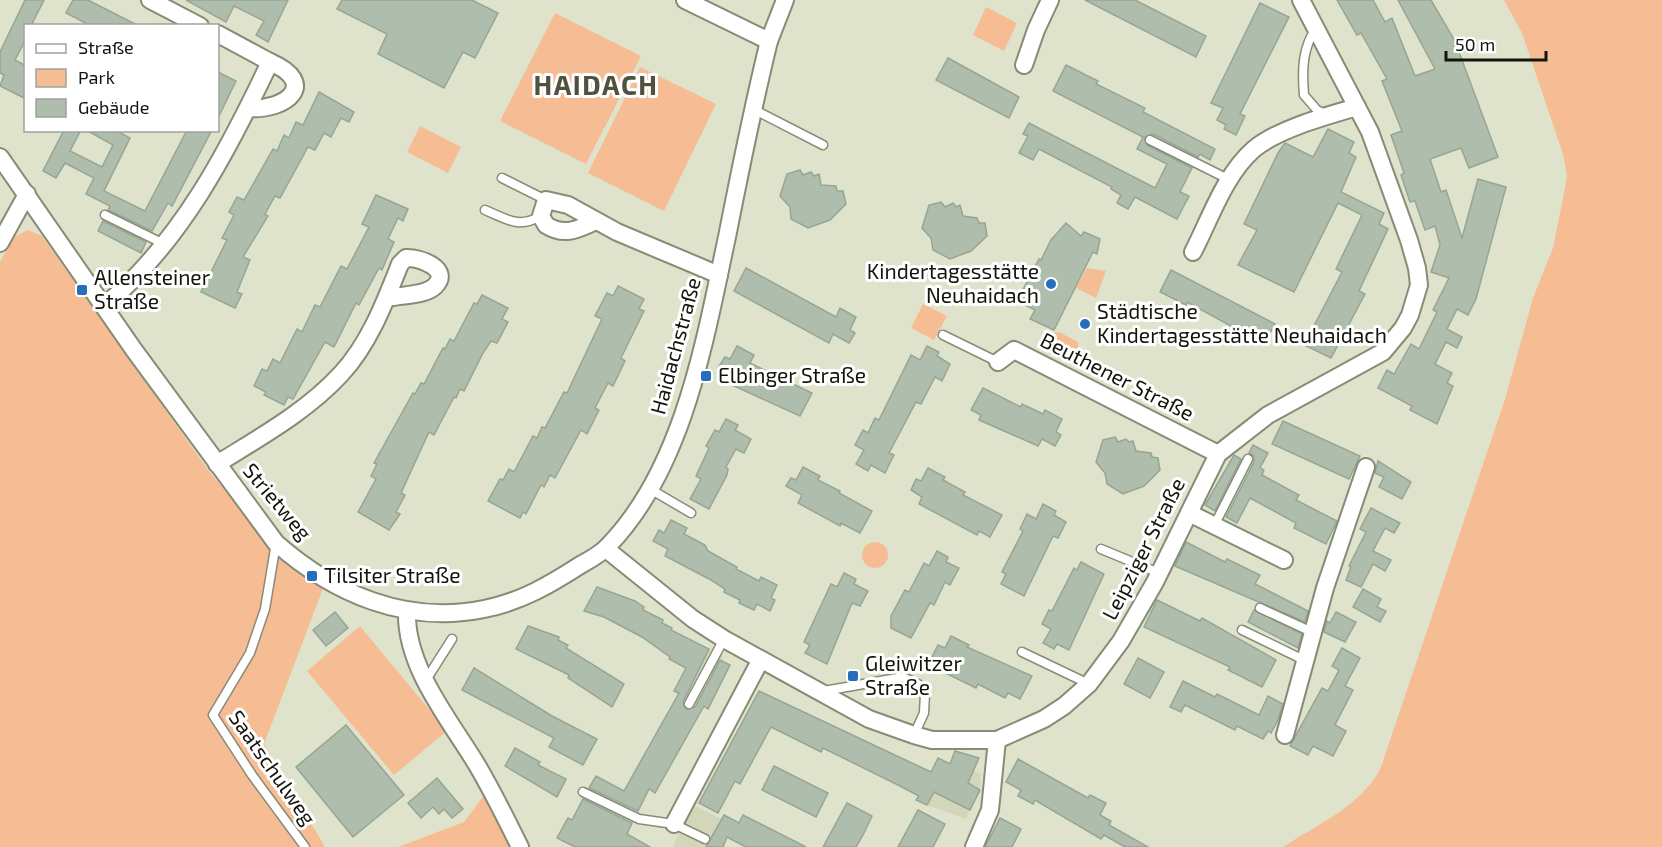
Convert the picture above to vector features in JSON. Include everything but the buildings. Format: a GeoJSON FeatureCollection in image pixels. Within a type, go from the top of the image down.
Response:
{"type":"FeatureCollection","features":[{"type":"Feature","properties":{"kind":"street"},"geometry":{"type":"LineString","coordinates":[[150,0],[189,23]]}},
{"type":"Feature","properties":{"kind":"street"},"geometry":{"type":"LineString","coordinates":[[685,0],[769,41]]}},
{"type":"Feature","properties":{"kind":"street","name":"Haidachstraße"},"geometry":{"type":"LineString","coordinates":[[407,612],[462,613],[499,606],[530,596],[606,549],[624,528],[650,489],[687,405],[709,326],[753,109],[769,41],[785,0]]}},
{"type":"Feature","properties":{"kind":"street"},"geometry":{"type":"LineString","coordinates":[[1024,66],[1036,30],[1050,0]]}},
{"type":"Feature","properties":{"kind":"street","name":"Leipziger Straße"},"geometry":{"type":"LineString","coordinates":[[606,549],[685,613],[760,661],[869,719],[914,735],[932,740],[997,740],[1044,719],[1089,684],[1121,641],[1159,573],[1218,454],[1268,415],[1383,352],[1403,328],[1410,315],[1419,285],[1417,268],[1373,141],[1302,0]]}},
{"type":"Feature","properties":{"kind":"street"},"geometry":{"type":"LineString","coordinates":[[219,35],[288,71],[294,84],[293,95],[279,105],[262,110],[248,108]]}},
{"type":"Feature","properties":{"kind":"street"},"geometry":{"type":"LineString","coordinates":[[104,306],[131,284],[180,226],[248,108],[270,62]]}},
{"type":"Feature","properties":{"kind":"street"},"geometry":{"type":"LineString","coordinates":[[1193,252],[1230,180],[1255,149],[1270,140],[1329,115],[1356,107]]}},
{"type":"Feature","properties":{"kind":"street","name":"Strietweg"},"geometry":{"type":"LineString","coordinates":[[0,157],[104,306],[276,543],[306,568],[338,587],[371,602],[407,612]]}},
{"type":"Feature","properties":{"kind":"street"},"geometry":{"type":"LineString","coordinates":[[0,243],[27,195]]}},
{"type":"Feature","properties":{"kind":"street"},"geometry":{"type":"LineString","coordinates":[[596,221],[566,232],[546,225],[543,208],[568,206],[596,221],[719,275]]}},
{"type":"Feature","properties":{"kind":"street"},"geometry":{"type":"LineString","coordinates":[[217,464],[300,411],[341,374],[368,335],[388,295]]}},
{"type":"Feature","properties":{"kind":"street","name":"Beuthener Straße"},"geometry":{"type":"LineString","coordinates":[[998,362],[1014,350],[1218,454]]}},
{"type":"Feature","properties":{"kind":"street"},"geometry":{"type":"LineString","coordinates":[[1285,735],[1307,662],[1324,587],[1366,467]]}},
{"type":"Feature","properties":{"kind":"street"},"geometry":{"type":"LineString","coordinates":[[1189,513],[1284,560]]}},
{"type":"Feature","properties":{"kind":"street"},"geometry":{"type":"LineString","coordinates":[[407,612],[406,627],[426,680],[488,784],[520,847]]}},
{"type":"Feature","properties":{"kind":"street"},"geometry":{"type":"LineString","coordinates":[[674,824],[760,661]]}},
{"type":"Feature","properties":{"kind":"street"},"geometry":{"type":"LineString","coordinates":[[974,847],[990,810],[997,740]]}},
{"type":"Feature","properties":{"kind":"lane"},"geometry":{"type":"LineString","coordinates":[[1317,27],[1309,38],[1304,60],[1304,95],[1317,110],[1329,115]]}},
{"type":"Feature","properties":{"kind":"lane"},"geometry":{"type":"LineString","coordinates":[[753,109],[823,146]]}},
{"type":"Feature","properties":{"kind":"lane"},"geometry":{"type":"LineString","coordinates":[[1150,140],[1230,180]]}},
{"type":"Feature","properties":{"kind":"lane"},"geometry":{"type":"LineString","coordinates":[[485,210],[512,222],[529,223],[543,208],[502,178]]}},
{"type":"Feature","properties":{"kind":"lane"},"geometry":{"type":"LineString","coordinates":[[105,215],[166,245]]}},
{"type":"Feature","properties":{"kind":"lane"},"geometry":{"type":"LineString","coordinates":[[943,335],[998,362]]}},
{"type":"Feature","properties":{"kind":"lane"},"geometry":{"type":"LineString","coordinates":[[1214,526],[1248,459]]}},
{"type":"Feature","properties":{"kind":"lane"},"geometry":{"type":"LineString","coordinates":[[650,489],[691,513]]}},
{"type":"Feature","properties":{"kind":"lane","name":"Saatschulweg"},"geometry":{"type":"LineString","coordinates":[[276,543],[266,609],[250,653],[213,715],[252,775],[305,847]]}},
{"type":"Feature","properties":{"kind":"lane"},"geometry":{"type":"LineString","coordinates":[[1101,549],[1159,573]]}},
{"type":"Feature","properties":{"kind":"lane"},"geometry":{"type":"LineString","coordinates":[[1260,608],[1314,633]]}},
{"type":"Feature","properties":{"kind":"lane"},"geometry":{"type":"LineString","coordinates":[[1242,630],[1307,662]]}},
{"type":"Feature","properties":{"kind":"lane"},"geometry":{"type":"LineString","coordinates":[[426,680],[452,639]]}},
{"type":"Feature","properties":{"kind":"lane"},"geometry":{"type":"LineString","coordinates":[[689,704],[724,639]]}},
{"type":"Feature","properties":{"kind":"lane"},"geometry":{"type":"LineString","coordinates":[[1022,652],[1089,684]]}},
{"type":"Feature","properties":{"kind":"lane"},"geometry":{"type":"LineString","coordinates":[[819,692],[903,677],[918,684],[925,694],[924,712],[914,735]]}},
{"type":"Feature","properties":{"kind":"lane"},"geometry":{"type":"LineString","coordinates":[[583,792],[639,819],[674,824],[705,839]]}},
{"type":"Feature","properties":{"kind":"shaded area"},"geometry":{"type":"Polygon","coordinates":[[[709,649],[723,656],[698,703],[684,696],[709,649]]]}},
{"type":"Feature","properties":{"kind":"shaded area"},"geometry":{"type":"Polygon","coordinates":[[[951,761],[981,774],[980,790],[959,779],[948,799],[970,810],[966,819],[927,805],[951,761]]]}},
{"type":"Feature","properties":{"kind":"shaded area"},"geometry":{"type":"Polygon","coordinates":[[[695,806],[721,819],[707,847],[676,847],[673,845],[695,806]]]}},
{"type":"Feature","properties":{"kind":"green space"},"geometry":{"type":"Polygon","coordinates":[[[1504,0],[1662,0],[1662,847],[1283,847],[1325,822],[1351,803],[1373,780],[1381,767],[1505,399],[1533,298],[1553,248],[1567,175],[1563,154],[1522,33],[1504,0]]]}},
{"type":"Feature","properties":{"kind":"green space"},"geometry":{"type":"Polygon","coordinates":[[[986,7],[1017,23],[1004,51],[973,35],[986,7]]]}},
{"type":"Feature","properties":{"kind":"green space"},"geometry":{"type":"Polygon","coordinates":[[[555,13],[641,56],[586,164],[500,121],[555,13]]]}},
{"type":"Feature","properties":{"kind":"green space"},"geometry":{"type":"Polygon","coordinates":[[[640,67],[716,104],[664,211],[588,173],[640,67]]]}},
{"type":"Feature","properties":{"kind":"green space"},"geometry":{"type":"Polygon","coordinates":[[[420,126],[461,147],[448,173],[407,152],[420,126]]]}},
{"type":"Feature","properties":{"kind":"green space"},"geometry":{"type":"Polygon","coordinates":[[[28,230],[42,236],[208,470],[266,539],[324,586],[264,744],[325,847],[0,847],[0,262],[14,237],[28,230]]]}},
{"type":"Feature","properties":{"kind":"green space"},"geometry":{"type":"Polygon","coordinates":[[[1087,268],[1106,271],[1096,298],[1076,288],[1087,268]]]}},
{"type":"Feature","properties":{"kind":"green space"},"geometry":{"type":"Polygon","coordinates":[[[923,304],[947,316],[934,340],[911,328],[923,304]]]}},
{"type":"Feature","properties":{"kind":"green space"},"geometry":{"type":"Polygon","coordinates":[[[1059,332],[1078,342],[1078,351],[1068,351],[1048,340],[1047,334],[1059,332]]]}},
{"type":"Feature","properties":{"kind":"green space"},"geometry":{"type":"Polygon","coordinates":[[[875,542],[884,546],[888,555],[884,564],[875,568],[866,564],[862,555],[866,546],[875,542]]]}},
{"type":"Feature","properties":{"kind":"green space"},"geometry":{"type":"Polygon","coordinates":[[[360,626],[447,731],[394,775],[307,671],[360,626]]]}},
{"type":"Feature","properties":{"kind":"green space"},"geometry":{"type":"Polygon","coordinates":[[[488,790],[519,847],[398,847],[464,822],[488,790]]]}},
{"type":"Feature","properties":{"kind":"place","name":"Kindertagesstätte Neuhaidach"},"geometry":{"type":"Point","coordinates":[1051,284]}},
{"type":"Feature","properties":{"kind":"place","name":"Allensteiner Straße"},"geometry":{"type":"Point","coordinates":[82,290]}},
{"type":"Feature","properties":{"kind":"place","name":"Städtische Kindertagesstätte Neuhaidach"},"geometry":{"type":"Point","coordinates":[1085,324]}},
{"type":"Feature","properties":{"kind":"place","name":"Elbinger Straße"},"geometry":{"type":"Point","coordinates":[706,376]}},
{"type":"Feature","properties":{"kind":"place","name":"Tilsiter Straße"},"geometry":{"type":"Point","coordinates":[312,576]}},
{"type":"Feature","properties":{"kind":"place","name":"Gleiwitzer Straße"},"geometry":{"type":"Point","coordinates":[853,676]}},
{"type":"Feature","properties":{"kind":"district","name":"HAIDACH"},"geometry":{"type":"Point","coordinates":[596,86]}}]}
